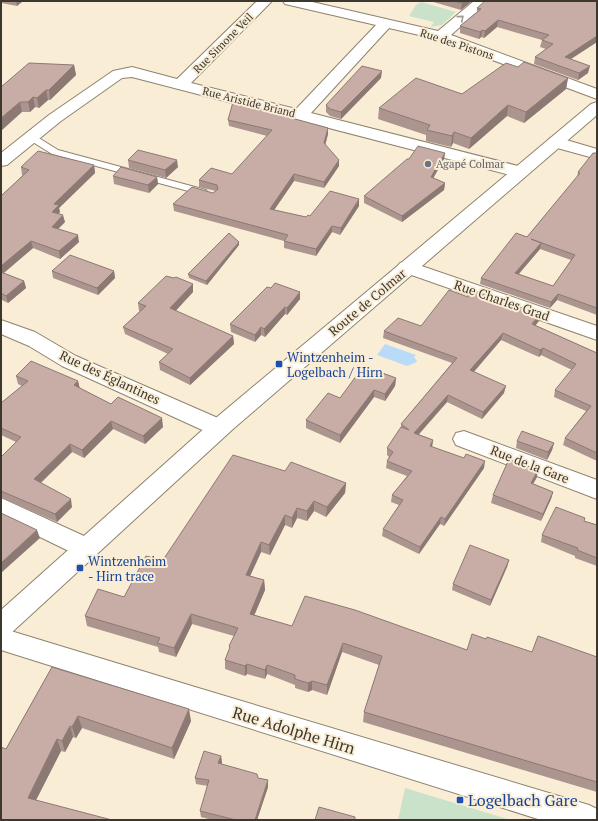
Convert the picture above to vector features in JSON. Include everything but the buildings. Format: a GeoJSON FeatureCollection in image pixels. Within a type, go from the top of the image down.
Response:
{"type":"FeatureCollection","features":[{"type":"Feature","properties":{"kind":"street","name":"Rue Simone Veil"},"geometry":{"type":"LineString","coordinates":[[180,84],[264,1]]}},
{"type":"Feature","properties":{"kind":"street","name":"Rue des Pistons"},"geometry":{"type":"LineString","coordinates":[[290,1],[441,36],[597,94]]}},
{"type":"Feature","properties":{"kind":"street"},"geometry":{"type":"LineString","coordinates":[[441,36],[482,1]]}},
{"type":"Feature","properties":{"kind":"street"},"geometry":{"type":"LineString","coordinates":[[300,115],[386,23]]}},
{"type":"Feature","properties":{"kind":"street","name":"Rue Aristide Briand"},"geometry":{"type":"LineString","coordinates":[[1,161],[55,118],[118,74],[132,72],[520,172]]}},
{"type":"Feature","properties":{"kind":"street","name":"Route de Colmar"},"geometry":{"type":"LineString","coordinates":[[1,626],[219,428],[597,107]]}},
{"type":"Feature","properties":{"kind":"street"},"geometry":{"type":"LineString","coordinates":[[556,142],[597,154]]}},
{"type":"Feature","properties":{"kind":"street","name":"Rue Charles Grad"},"geometry":{"type":"LineString","coordinates":[[407,267],[597,333]]}},
{"type":"Feature","properties":{"kind":"street","name":"Rue des Églantines"},"geometry":{"type":"LineString","coordinates":[[1,328],[10,329],[52,349],[69,360],[219,428]]}},
{"type":"Feature","properties":{"kind":"street","name":"Rue de la Gare"},"geometry":{"type":"LineString","coordinates":[[464,439],[597,490]]}},
{"type":"Feature","properties":{"kind":"street"},"geometry":{"type":"LineString","coordinates":[[1,507],[86,548]]}},
{"type":"Feature","properties":{"kind":"street","name":"Rue Adolphe Hirn"},"geometry":{"type":"LineString","coordinates":[[1,638],[195,700],[589,820]]}},
{"type":"Feature","properties":{"kind":"lane"},"geometry":{"type":"LineString","coordinates":[[31,137],[55,152],[214,195]]}},
{"type":"Feature","properties":{"kind":"green space"},"geometry":{"type":"Polygon","coordinates":[[[421,2],[456,12],[442,25],[431,27],[434,22],[409,16],[416,5],[421,2]]]}},
{"type":"Feature","properties":{"kind":"green space"},"geometry":{"type":"Polygon","coordinates":[[[405,788],[511,820],[398,820],[405,788]]]}},
{"type":"Feature","properties":{"kind":"water"},"geometry":{"type":"Polygon","coordinates":[[[385,344],[416,355],[414,357],[417,361],[407,366],[377,355],[385,344]]]}},
{"type":"Feature","properties":{"kind":"place","name":"Agapé Colmar"},"geometry":{"type":"Point","coordinates":[428,164]}},
{"type":"Feature","properties":{"kind":"place","name":"Wintzenheim - Logelbach / Hirn"},"geometry":{"type":"Point","coordinates":[279,364]}},
{"type":"Feature","properties":{"kind":"place","name":"Wintzenheim - Hirn trace"},"geometry":{"type":"Point","coordinates":[80,568]}},
{"type":"Feature","properties":{"kind":"place","name":"Logelbach Gare"},"geometry":{"type":"Point","coordinates":[460,800]}}]}
